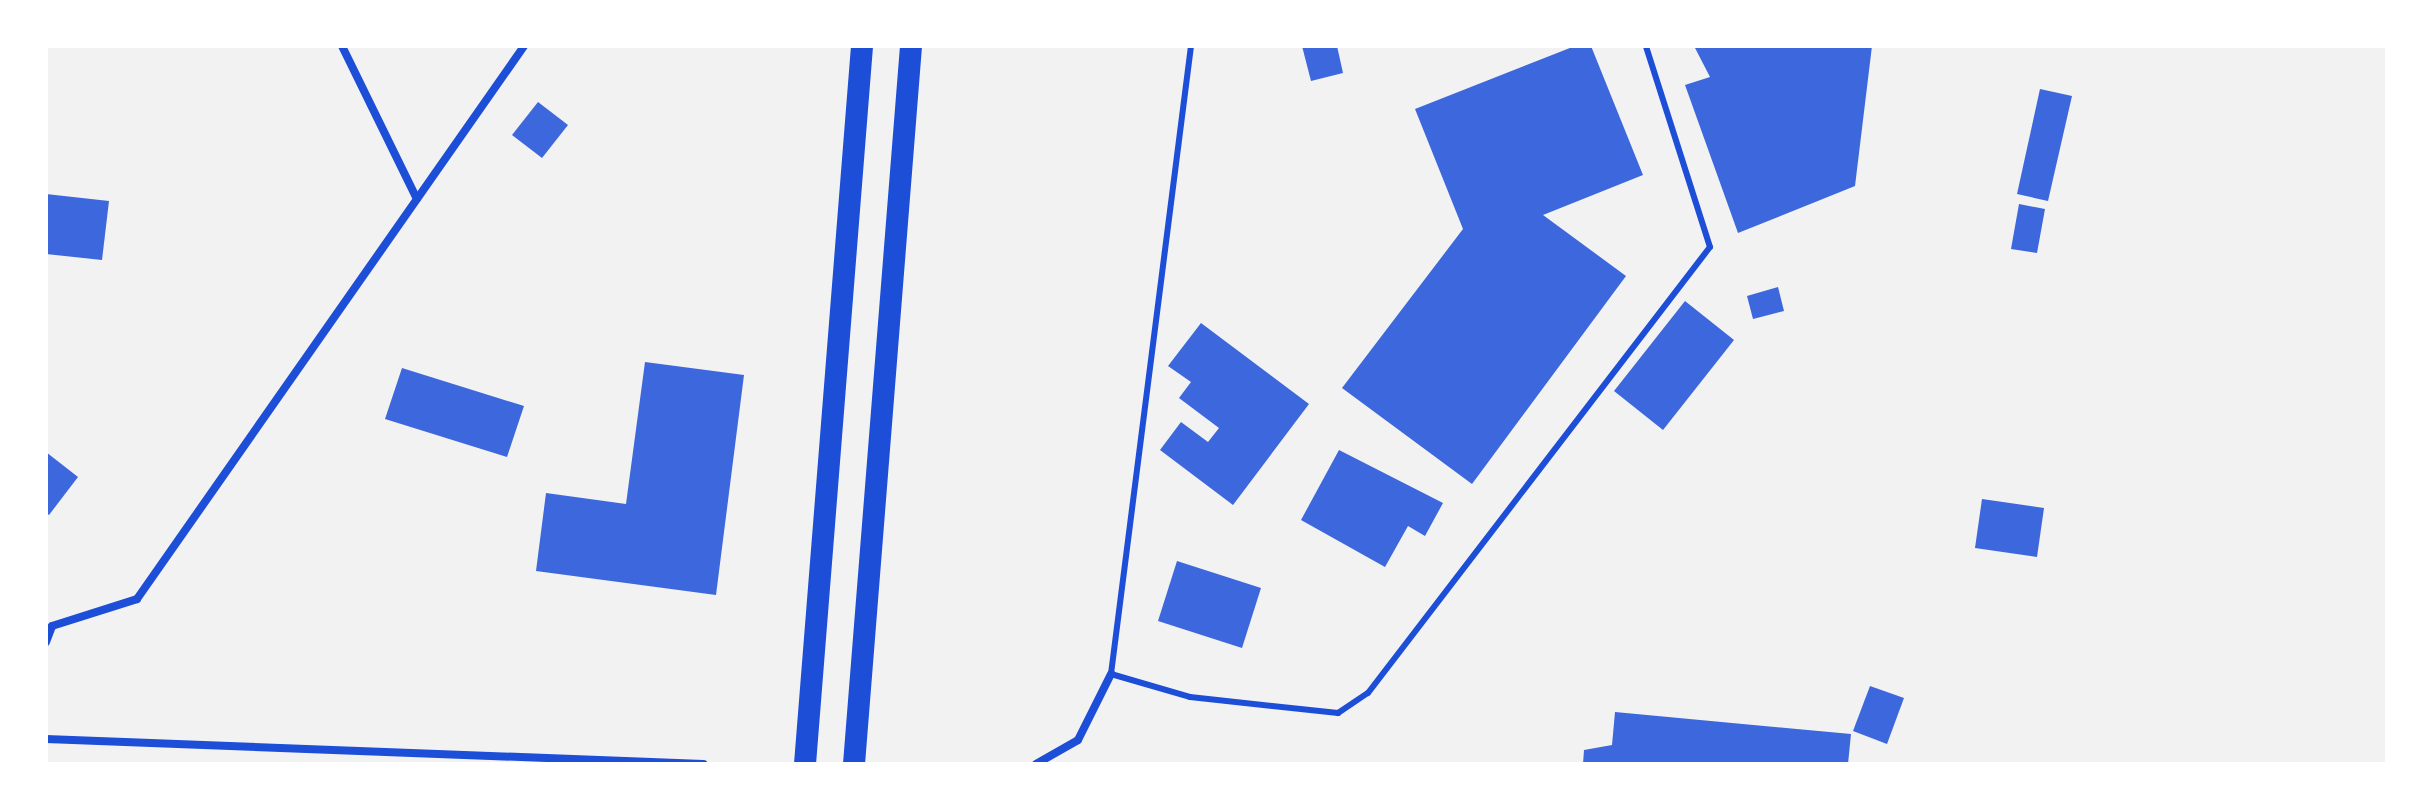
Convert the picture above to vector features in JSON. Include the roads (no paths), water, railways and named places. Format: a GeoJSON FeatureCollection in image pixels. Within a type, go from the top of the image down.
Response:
{"type":"FeatureCollection","features":[{"type":"Feature","properties":{"kind":"highway"},"geometry":{"type":"LineString","coordinates":[[805,764],[862,46]]}},
{"type":"Feature","properties":{"kind":"highway"},"geometry":{"type":"LineString","coordinates":[[854,764],[911,46]]}},
{"type":"Feature","properties":{"kind":"street"},"geometry":{"type":"LineString","coordinates":[[342,46],[417,199]]}},
{"type":"Feature","properties":{"kind":"street"},"geometry":{"type":"LineString","coordinates":[[46,642],[52,626],[137,599],[524,46]]}},
{"type":"Feature","properties":{"kind":"street"},"geometry":{"type":"LineString","coordinates":[[1036,764],[1078,740],[1111,674]]}},
{"type":"Feature","properties":{"kind":"street"},"geometry":{"type":"LineString","coordinates":[[46,739],[704,764]]}},
{"type":"Feature","properties":{"kind":"lane"},"geometry":{"type":"LineString","coordinates":[[1191,46],[1111,674],[1190,697],[1338,713],[1368,693],[1710,247],[1646,46]]}}]}
